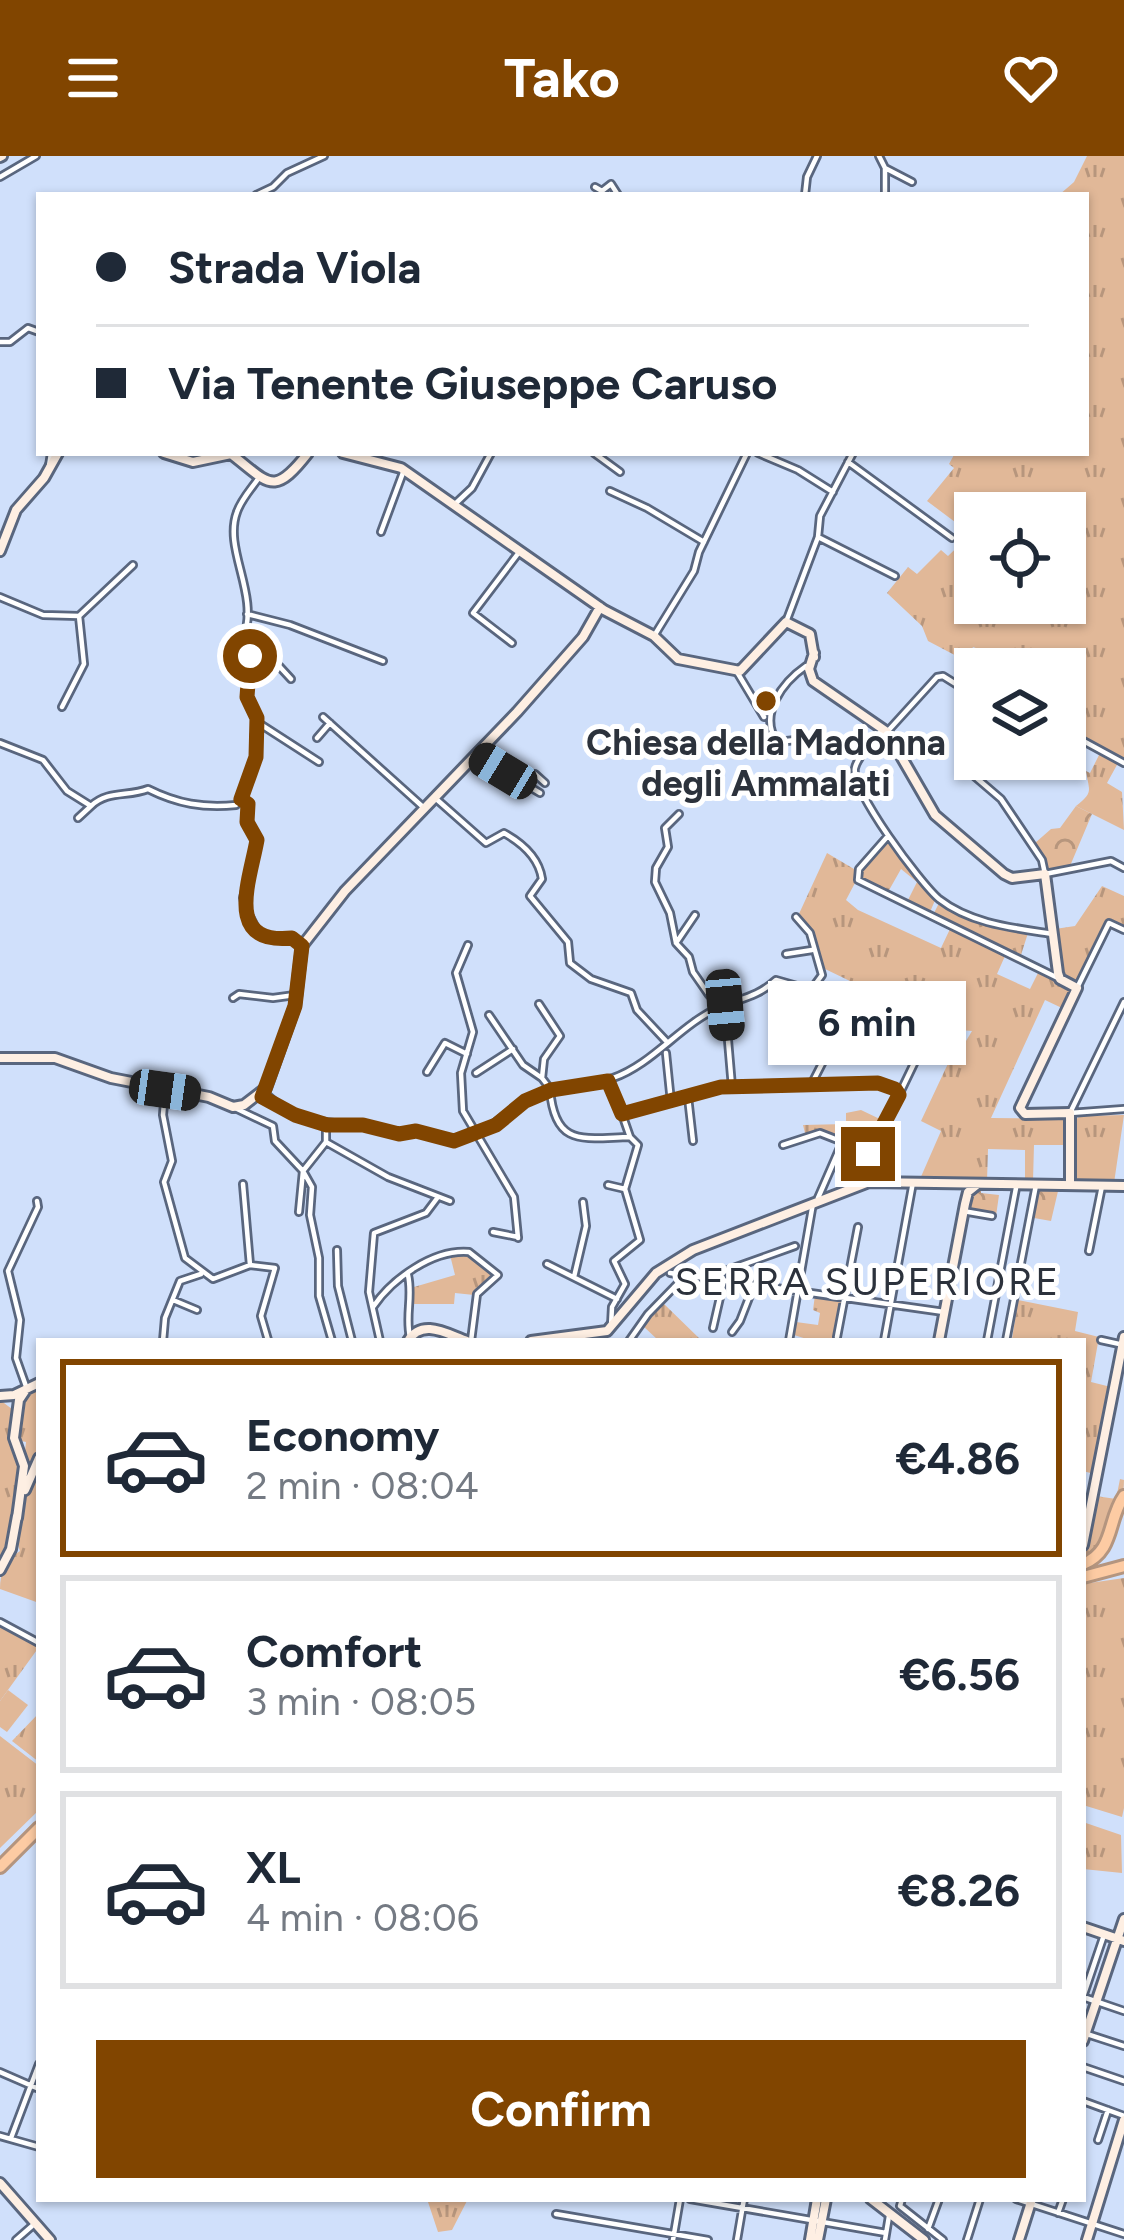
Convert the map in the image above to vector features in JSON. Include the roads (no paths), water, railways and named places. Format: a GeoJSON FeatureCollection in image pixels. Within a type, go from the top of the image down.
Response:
{"type":"FeatureCollection","features":[{"type":"Feature","properties":{"kind":"highway"},"geometry":{"type":"LineString","coordinates":[[1086,1570],[1106,1545],[1124,1496]]}},
{"type":"Feature","properties":{"kind":"highway"},"geometry":{"type":"LineString","coordinates":[[1086,1572],[1124,1566]]}},
{"type":"Feature","properties":{"kind":"highway"},"geometry":{"type":"LineString","coordinates":[[0,1858],[36,1821]]}},
{"type":"Feature","properties":{"kind":"highway"},"geometry":{"type":"LineString","coordinates":[[0,1867],[36,1831]]}},
{"type":"Feature","properties":{"kind":"street"},"geometry":{"type":"LineString","coordinates":[[0,178],[37,156]]}},
{"type":"Feature","properties":{"kind":"street"},"geometry":{"type":"LineString","coordinates":[[262,192],[287,173],[324,156]]}},
{"type":"Feature","properties":{"kind":"street"},"geometry":{"type":"LineString","coordinates":[[805,192],[817,156]]}},
{"type":"Feature","properties":{"kind":"street"},"geometry":{"type":"LineString","coordinates":[[879,156],[885,168],[885,192]]}},
{"type":"Feature","properties":{"kind":"street"},"geometry":{"type":"LineString","coordinates":[[885,168],[912,182]]}},
{"type":"Feature","properties":{"kind":"street"},"geometry":{"type":"LineString","coordinates":[[595,188],[602,191],[611,184],[616,192]]}},
{"type":"Feature","properties":{"kind":"street"},"geometry":{"type":"LineString","coordinates":[[0,342],[10,342],[30,327],[36,330]]}},
{"type":"Feature","properties":{"kind":"street"},"geometry":{"type":"LineString","coordinates":[[0,551],[16,510],[48,471],[53,456]]}},
{"type":"Feature","properties":{"kind":"street"},"geometry":{"type":"LineString","coordinates":[[174,456],[193,462],[215,456]]}},
{"type":"Feature","properties":{"kind":"street"},"geometry":{"type":"LineString","coordinates":[[235,456],[258,479],[284,480],[305,456]]}},
{"type":"Feature","properties":{"kind":"street"},"geometry":{"type":"LineString","coordinates":[[355,456],[404,470],[600,607],[654,636],[684,661],[737,672],[754,661],[786,622],[818,537],[820,516],[852,456]]}},
{"type":"Feature","properties":{"kind":"street"},"geometry":{"type":"LineString","coordinates":[[384,463],[388,456]]}},
{"type":"Feature","properties":{"kind":"street"},"geometry":{"type":"LineString","coordinates":[[454,505],[472,488],[489,456]]}},
{"type":"Feature","properties":{"kind":"street"},"geometry":{"type":"LineString","coordinates":[[598,456],[620,472]]}},
{"type":"Feature","properties":{"kind":"street"},"geometry":{"type":"LineString","coordinates":[[654,636],[694,571],[746,456]]}},
{"type":"Feature","properties":{"kind":"street"},"geometry":{"type":"LineString","coordinates":[[765,456],[834,493]]}},
{"type":"Feature","properties":{"kind":"street"},"geometry":{"type":"LineString","coordinates":[[848,463],[952,538]]}},
{"type":"Feature","properties":{"kind":"street"},"geometry":{"type":"LineString","coordinates":[[381,532],[404,470]]}},
{"type":"Feature","properties":{"kind":"street"},"geometry":{"type":"LineString","coordinates":[[78,818],[113,793],[132,796],[148,789],[192,807],[236,805],[241,799],[256,757],[257,722],[247,697],[251,647],[244,636],[249,620],[244,573],[233,542],[234,519],[258,479]]}},
{"type":"Feature","properties":{"kind":"street"},"geometry":{"type":"LineString","coordinates":[[610,491],[704,542]]}},
{"type":"Feature","properties":{"kind":"street"},"geometry":{"type":"LineString","coordinates":[[818,537],[895,576]]}},
{"type":"Feature","properties":{"kind":"street"},"geometry":{"type":"LineString","coordinates":[[512,643],[473,613],[520,551]]}},
{"type":"Feature","properties":{"kind":"street"},"geometry":{"type":"LineString","coordinates":[[0,597],[43,615],[79,616],[133,565]]}},
{"type":"Feature","properties":{"kind":"street"},"geometry":{"type":"LineString","coordinates":[[239,1108],[261,1095],[295,995],[302,946],[345,891],[583,637],[600,607]]}},
{"type":"Feature","properties":{"kind":"street"},"geometry":{"type":"LineString","coordinates":[[247,614],[290,625],[383,662]]}},
{"type":"Feature","properties":{"kind":"street"},"geometry":{"type":"LineString","coordinates":[[62,707],[84,664],[79,616]]}},
{"type":"Feature","properties":{"kind":"street"},"geometry":{"type":"LineString","coordinates":[[786,622],[808,631],[809,667],[820,687],[886,730],[934,815],[1004,874],[1012,878],[1045,874],[1111,861],[1124,868]]}},
{"type":"Feature","properties":{"kind":"street"},"geometry":{"type":"LineString","coordinates":[[250,656],[279,666],[291,679]]}},
{"type":"Feature","properties":{"kind":"street"},"geometry":{"type":"LineString","coordinates":[[767,718],[776,699],[809,667]]}},
{"type":"Feature","properties":{"kind":"street"},"geometry":{"type":"LineString","coordinates":[[737,672],[767,718],[774,739],[805,739]]}},
{"type":"Feature","properties":{"kind":"street"},"geometry":{"type":"LineString","coordinates":[[954,683],[937,677],[886,730],[855,772],[888,836],[938,898],[986,922],[1053,934]]}},
{"type":"Feature","properties":{"kind":"street"},"geometry":{"type":"LineString","coordinates":[[323,717],[423,807]]}},
{"type":"Feature","properties":{"kind":"street"},"geometry":{"type":"LineString","coordinates":[[257,722],[319,762]]}},
{"type":"Feature","properties":{"kind":"street"},"geometry":{"type":"LineString","coordinates":[[317,738],[330,723]]}},
{"type":"Feature","properties":{"kind":"street"},"geometry":{"type":"LineString","coordinates":[[781,755],[784,742]]}},
{"type":"Feature","properties":{"kind":"street"},"geometry":{"type":"LineString","coordinates":[[1086,742],[1124,763]]}},
{"type":"Feature","properties":{"kind":"street"},"geometry":{"type":"LineString","coordinates":[[0,743],[43,760],[67,791],[91,806]]}},
{"type":"Feature","properties":{"kind":"street"},"geometry":{"type":"LineString","coordinates":[[476,755],[540,793]]}},
{"type":"Feature","properties":{"kind":"street"},"geometry":{"type":"LineString","coordinates":[[527,785],[535,774],[545,783]]}},
{"type":"Feature","properties":{"kind":"street"},"geometry":{"type":"LineString","coordinates":[[981,780],[1001,799],[1042,860],[1060,979]]}},
{"type":"Feature","properties":{"kind":"street"},"geometry":{"type":"LineString","coordinates":[[434,797],[486,843],[504,833],[527,850],[542,879],[530,896],[568,942],[570,963],[591,979],[631,993],[637,1010],[667,1042]]}},
{"type":"Feature","properties":{"kind":"street"},"geometry":{"type":"LineString","coordinates":[[241,799],[248,804],[247,822],[257,840],[244,907],[259,934],[274,940],[292,938],[302,946]]}},
{"type":"Feature","properties":{"kind":"street"},"geometry":{"type":"LineString","coordinates":[[679,814],[665,828],[668,847],[654,876],[670,913],[676,943],[709,995],[725,1005]]}},
{"type":"Feature","properties":{"kind":"street"},"geometry":{"type":"LineString","coordinates":[[888,836],[859,869],[858,880],[1077,988]]}},
{"type":"Feature","properties":{"kind":"street"},"geometry":{"type":"LineString","coordinates":[[930,916],[938,898]]}},
{"type":"Feature","properties":{"kind":"street"},"geometry":{"type":"LineString","coordinates":[[676,943],[695,915]]}},
{"type":"Feature","properties":{"kind":"street"},"geometry":{"type":"LineString","coordinates":[[796,917],[810,933],[822,976],[812,990]]}},
{"type":"Feature","properties":{"kind":"street"},"geometry":{"type":"LineString","coordinates":[[1124,930],[1109,922],[1020,1108],[1025,1114],[1124,1109]]}},
{"type":"Feature","properties":{"kind":"street"},"geometry":{"type":"LineString","coordinates":[[468,945],[456,979],[473,1032],[461,1073],[461,1102],[467,1123],[477,1131],[514,1197],[518,1238],[493,1232]]}},
{"type":"Feature","properties":{"kind":"street"},"geometry":{"type":"LineString","coordinates":[[786,954],[812,950]]}},
{"type":"Feature","properties":{"kind":"street"},"geometry":{"type":"LineString","coordinates":[[261,1095],[295,1115],[327,1125],[363,1125],[399,1134],[416,1131],[448,1141],[496,1125],[525,1101],[550,1090],[608,1081],[725,1005],[754,998],[776,980],[812,990],[856,1020],[921,1050]]}},
{"type":"Feature","properties":{"kind":"street"},"geometry":{"type":"LineString","coordinates":[[233,998],[238,994],[295,995]]}},
{"type":"Feature","properties":{"kind":"street"},"geometry":{"type":"LineString","coordinates":[[1070,1185],[1070,1113],[1124,1002]]}},
{"type":"Feature","properties":{"kind":"street"},"geometry":{"type":"LineString","coordinates":[[539,1004],[560,1036],[544,1059],[542,1078]]}},
{"type":"Feature","properties":{"kind":"street"},"geometry":{"type":"LineString","coordinates":[[725,1005],[732,1087]]}},
{"type":"Feature","properties":{"kind":"street"},"geometry":{"type":"LineString","coordinates":[[489,1015],[523,1065],[550,1090],[559,1127],[587,1139],[630,1137]]}},
{"type":"Feature","properties":{"kind":"street"},"geometry":{"type":"LineString","coordinates":[[783,1145],[820,1133],[871,1153],[934,1022]]}},
{"type":"Feature","properties":{"kind":"street"},"geometry":{"type":"LineString","coordinates":[[427,1072],[445,1042],[466,1054]]}},
{"type":"Feature","properties":{"kind":"street"},"geometry":{"type":"LineString","coordinates":[[476,1073],[513,1049]]}},
{"type":"Feature","properties":{"kind":"street"},"geometry":{"type":"LineString","coordinates":[[811,1085],[828,1052]]}},
{"type":"Feature","properties":{"kind":"street"},"geometry":{"type":"LineString","coordinates":[[666,1053],[671,1102]]}},
{"type":"Feature","properties":{"kind":"street"},"geometry":{"type":"LineString","coordinates":[[0,1058],[55,1058],[100,1075],[209,1097],[273,1126],[275,1141],[312,1186],[310,1215],[319,1258],[319,1296],[331,1338]]}},
{"type":"Feature","properties":{"kind":"street"},"geometry":{"type":"LineString","coordinates":[[608,1081],[630,1137],[638,1145],[625,1189],[640,1240],[614,1261],[625,1280],[610,1311],[612,1328]]}},
{"type":"Feature","properties":{"kind":"street"},"geometry":{"type":"LineString","coordinates":[[622,1114],[732,1087],[878,1083],[899,1095]]}},
{"type":"Feature","properties":{"kind":"street"},"geometry":{"type":"LineString","coordinates":[[165,1090],[163,1115],[172,1161],[164,1182],[184,1258],[213,1279],[250,1265],[277,1270],[261,1316],[265,1338]]}},
{"type":"Feature","properties":{"kind":"street"},"geometry":{"type":"LineString","coordinates":[[688,1097],[692,1142]]}},
{"type":"Feature","properties":{"kind":"street"},"geometry":{"type":"LineString","coordinates":[[298,1212],[303,1172],[326,1142],[327,1125]]}},
{"type":"Feature","properties":{"kind":"street"},"geometry":{"type":"LineString","coordinates":[[326,1142],[374,1171],[450,1201]]}},
{"type":"Feature","properties":{"kind":"street"},"geometry":{"type":"LineString","coordinates":[[790,1338],[815,1202],[842,1143]]}},
{"type":"Feature","properties":{"kind":"street"},"geometry":{"type":"LineString","coordinates":[[550,1338],[612,1328],[661,1270],[702,1245],[868,1182],[955,1183],[992,1216]]}},
{"type":"Feature","properties":{"kind":"street"},"geometry":{"type":"LineString","coordinates":[[885,1338],[913,1182]]}},
{"type":"Feature","properties":{"kind":"street"},"geometry":{"type":"LineString","coordinates":[[243,1184],[250,1265]]}},
{"type":"Feature","properties":{"kind":"street"},"geometry":{"type":"LineString","coordinates":[[968,1194],[1017,1184],[1124,1186]]}},
{"type":"Feature","properties":{"kind":"street"},"geometry":{"type":"LineString","coordinates":[[988,1338],[1017,1184]]}},
{"type":"Feature","properties":{"kind":"street"},"geometry":{"type":"LineString","coordinates":[[608,1185],[625,1189]]}},
{"type":"Feature","properties":{"kind":"street"},"geometry":{"type":"LineString","coordinates":[[1006,1338],[1036,1185]]}},
{"type":"Feature","properties":{"kind":"street"},"geometry":{"type":"LineString","coordinates":[[1089,1251],[1102,1186]]}},
{"type":"Feature","properties":{"kind":"street"},"geometry":{"type":"LineString","coordinates":[[940,1338],[968,1194]]}},
{"type":"Feature","properties":{"kind":"street"},"geometry":{"type":"LineString","coordinates":[[379,1338],[369,1278],[374,1233],[427,1213],[438,1197]]}},
{"type":"Feature","properties":{"kind":"street"},"geometry":{"type":"LineString","coordinates":[[26,1390],[16,1358],[20,1320],[8,1271],[37,1201]]}},
{"type":"Feature","properties":{"kind":"street"},"geometry":{"type":"LineString","coordinates":[[574,1277],[586,1226],[584,1202]]}},
{"type":"Feature","properties":{"kind":"street"},"geometry":{"type":"LineString","coordinates":[[837,1336],[858,1227]]}},
{"type":"Feature","properties":{"kind":"street"},"geometry":{"type":"LineString","coordinates":[[708,1276],[795,1246]]}},
{"type":"Feature","properties":{"kind":"street"},"geometry":{"type":"LineString","coordinates":[[337,1250],[338,1286],[351,1338]]}},
{"type":"Feature","properties":{"kind":"street"},"geometry":{"type":"LineString","coordinates":[[374,1307],[388,1285],[441,1256],[469,1252],[494,1269],[496,1280],[477,1294],[470,1338]]}},
{"type":"Feature","properties":{"kind":"street"},"geometry":{"type":"LineString","coordinates":[[547,1264],[616,1299]]}},
{"type":"Feature","properties":{"kind":"street"},"geometry":{"type":"LineString","coordinates":[[163,1338],[165,1318],[181,1281],[203,1273]]}},
{"type":"Feature","properties":{"kind":"street"},"geometry":{"type":"LineString","coordinates":[[670,1273],[944,1312]]}},
{"type":"Feature","properties":{"kind":"street"},"geometry":{"type":"LineString","coordinates":[[409,1275],[413,1304],[409,1338]]}},
{"type":"Feature","properties":{"kind":"street"},"geometry":{"type":"LineString","coordinates":[[631,1338],[686,1275]]}},
{"type":"Feature","properties":{"kind":"street"},"geometry":{"type":"LineString","coordinates":[[712,1328],[724,1280]]}},
{"type":"Feature","properties":{"kind":"street"},"geometry":{"type":"LineString","coordinates":[[731,1332],[754,1285]]}},
{"type":"Feature","properties":{"kind":"street"},"geometry":{"type":"LineString","coordinates":[[172,1300],[197,1310]]}},
{"type":"Feature","properties":{"kind":"street"},"geometry":{"type":"LineString","coordinates":[[990,1324],[1008,1328]]}},
{"type":"Feature","properties":{"kind":"street"},"geometry":{"type":"LineString","coordinates":[[411,1338],[426,1328],[459,1338]]}},
{"type":"Feature","properties":{"kind":"street"},"geometry":{"type":"LineString","coordinates":[[1086,1531],[1124,1342],[1101,1340]]}},
{"type":"Feature","properties":{"kind":"street"},"geometry":{"type":"LineString","coordinates":[[0,1396],[36,1385]]}},
{"type":"Feature","properties":{"kind":"street"},"geometry":{"type":"LineString","coordinates":[[0,1570],[11,1549],[17,1518],[24,1466],[14,1438],[19,1400],[26,1390]]}},
{"type":"Feature","properties":{"kind":"street"},"geometry":{"type":"LineString","coordinates":[[0,1396],[13,1407],[16,1419]]}},
{"type":"Feature","properties":{"kind":"street"},"geometry":{"type":"LineString","coordinates":[[24,1466],[30,1468],[36,1462]]}},
{"type":"Feature","properties":{"kind":"street"},"geometry":{"type":"LineString","coordinates":[[17,1518],[36,1466]]}},
{"type":"Feature","properties":{"kind":"street"},"geometry":{"type":"LineString","coordinates":[[0,1622],[36,1641]]}},
{"type":"Feature","properties":{"kind":"street"},"geometry":{"type":"LineString","coordinates":[[1086,2030],[1121,1940],[1124,1919]]}},
{"type":"Feature","properties":{"kind":"street"},"geometry":{"type":"LineString","coordinates":[[1086,1929],[1121,1940]]}},
{"type":"Feature","properties":{"kind":"street"},"geometry":{"type":"LineString","coordinates":[[1086,1988],[1104,1934]]}},
{"type":"Feature","properties":{"kind":"street"},"geometry":{"type":"LineString","coordinates":[[1086,1998],[1124,2011]]}},
{"type":"Feature","properties":{"kind":"street"},"geometry":{"type":"LineString","coordinates":[[1086,2036],[1124,2046]]}},
{"type":"Feature","properties":{"kind":"street"},"geometry":{"type":"LineString","coordinates":[[1086,2069],[1124,2081]]}},
{"type":"Feature","properties":{"kind":"street"},"geometry":{"type":"LineString","coordinates":[[0,2072],[35,2087],[11,2138]]}},
{"type":"Feature","properties":{"kind":"street"},"geometry":{"type":"LineString","coordinates":[[1086,2102],[1124,2118],[1088,2240]]}},
{"type":"Feature","properties":{"kind":"street"},"geometry":{"type":"LineString","coordinates":[[1098,2140],[1108,2110]]}},
{"type":"Feature","properties":{"kind":"street"},"geometry":{"type":"LineString","coordinates":[[0,2136],[36,2146]]}},
{"type":"Feature","properties":{"kind":"street"},"geometry":{"type":"LineString","coordinates":[[0,2186],[47,2240]]}},
{"type":"Feature","properties":{"kind":"street"},"geometry":{"type":"LineString","coordinates":[[0,2186],[47,2240]]}},
{"type":"Feature","properties":{"kind":"street"},"geometry":{"type":"LineString","coordinates":[[674,2237],[680,2202]]}},
{"type":"Feature","properties":{"kind":"street"},"geometry":{"type":"LineString","coordinates":[[707,2202],[885,2237],[889,2212]]}},
{"type":"Feature","properties":{"kind":"street"},"geometry":{"type":"LineString","coordinates":[[736,2240],[743,2202]]}},
{"type":"Feature","properties":{"kind":"street"},"geometry":{"type":"LineString","coordinates":[[814,2240],[820,2202]]}},
{"type":"Feature","properties":{"kind":"street"},"geometry":{"type":"LineString","coordinates":[[875,2202],[924,2240]]}},
{"type":"Feature","properties":{"kind":"street"},"geometry":{"type":"LineString","coordinates":[[901,2202],[943,2240]]}},
{"type":"Feature","properties":{"kind":"street"},"geometry":{"type":"LineString","coordinates":[[928,2229],[938,2202]]}},
{"type":"Feature","properties":{"kind":"street"},"geometry":{"type":"LineString","coordinates":[[967,2240],[979,2202]]}},
{"type":"Feature","properties":{"kind":"street"},"geometry":{"type":"LineString","coordinates":[[1019,2240],[1032,2202]]}},
{"type":"Feature","properties":{"kind":"street"},"geometry":{"type":"LineString","coordinates":[[1034,2202],[1124,2234]]}},
{"type":"Feature","properties":{"kind":"street"},"geometry":{"type":"LineString","coordinates":[[1058,2213],[1062,2202]]}},
{"type":"Feature","properties":{"kind":"street"},"geometry":{"type":"LineString","coordinates":[[556,2214],[708,2240]]}},
{"type":"Feature","properties":{"kind":"street"},"geometry":{"type":"LineString","coordinates":[[16,2240],[32,2226]]}},
{"type":"Feature","properties":{"kind":"place","name":"Chiesa della Madonna degli Ammalati"},"geometry":{"type":"Point","coordinates":[766,701]}},
{"type":"Feature","properties":{"kind":"district","name":"SERRA SUPERIORE"},"geometry":{"type":"Point","coordinates":[868,1281]}}]}
